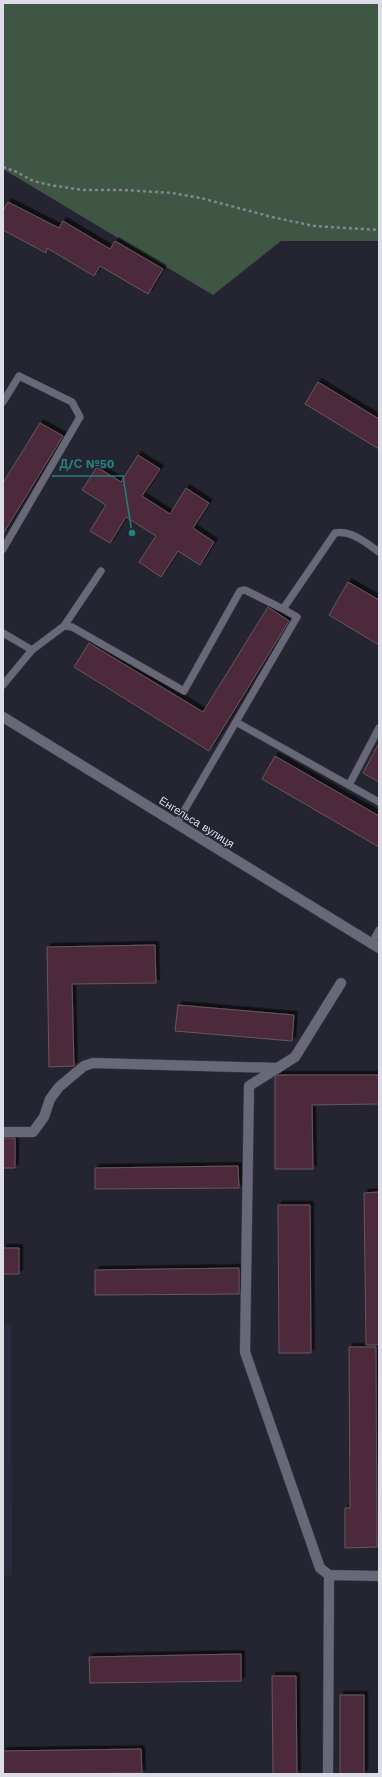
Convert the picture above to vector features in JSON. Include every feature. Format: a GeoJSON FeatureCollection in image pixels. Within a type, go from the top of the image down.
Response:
{"type":"FeatureCollection","features":[{"type":"Feature","properties":{"kind":"street","name":"Енгельса вулиця"},"geometry":{"type":"LineString","coordinates":[[3,717],[376,946]]}},
{"type":"Feature","properties":{"kind":"street"},"geometry":{"type":"LineString","coordinates":[[341,983],[295,1057],[249,1086],[245,1352],[320,1568],[329,1575],[379,1576]]}},
{"type":"Feature","properties":{"kind":"street"},"geometry":{"type":"LineString","coordinates":[[3,1132],[33,1132],[44,1117],[50,1100],[59,1087],[84,1066],[93,1063],[278,1068]]}},
{"type":"Feature","properties":{"kind":"street"},"geometry":{"type":"LineString","coordinates":[[328,1774],[329,1575]]}},
{"type":"Feature","properties":{"kind":"lane"},"geometry":{"type":"LineString","coordinates":[[3,402],[20,376],[72,402],[80,417],[3,549]]}},
{"type":"Feature","properties":{"kind":"lane"},"geometry":{"type":"LineString","coordinates":[[283,609],[335,533],[343,532],[354,535],[379,552]]}},
{"type":"Feature","properties":{"kind":"lane"},"geometry":{"type":"LineString","coordinates":[[3,685],[32,650],[64,626],[101,571]]}},
{"type":"Feature","properties":{"kind":"lane"},"geometry":{"type":"LineString","coordinates":[[64,626],[72,627],[184,691],[240,591],[244,590],[297,617],[177,823]]}},
{"type":"Feature","properties":{"kind":"lane"},"geometry":{"type":"LineString","coordinates":[[3,633],[32,650]]}},
{"type":"Feature","properties":{"kind":"lane"},"geometry":{"type":"LineString","coordinates":[[236,722],[379,802]]}},
{"type":"Feature","properties":{"kind":"lane"},"geometry":{"type":"LineString","coordinates":[[349,785],[379,728]]}},
{"type":"Feature","properties":{"kind":"lane"},"geometry":{"type":"LineString","coordinates":[[376,946],[379,930]]}},
{"type":"Feature","properties":{"kind":"path"},"geometry":{"type":"LineString","coordinates":[[3,167],[17,172],[33,181],[50,185],[83,190],[125,190],[172,193],[201,198],[272,218],[314,226],[379,230]]}},
{"type":"Feature","properties":{"kind":"shaded area"},"geometry":{"type":"Polygon","coordinates":[[[3,1325],[11,1325],[12,1575],[3,1575],[3,1325]]]}},
{"type":"Feature","properties":{"kind":"green space"},"geometry":{"type":"Polygon","coordinates":[[[3,3],[379,3],[379,241],[281,241],[213,295],[3,169],[3,3]]]}},
{"type":"Feature","properties":{"kind":"building"},"geometry":{"type":"Polygon","coordinates":[[[8,202],[59,228],[63,221],[110,249],[115,241],[163,269],[148,294],[100,266],[94,276],[47,248],[46,253],[3,230],[3,211],[8,202]]]}},
{"type":"Feature","properties":{"kind":"building"},"geometry":{"type":"Polygon","coordinates":[[[318,382],[379,419],[379,449],[305,404],[318,382]]]}},
{"type":"Feature","properties":{"kind":"building"},"geometry":{"type":"Polygon","coordinates":[[[40,423],[63,436],[3,534],[3,483],[40,423]]]}},
{"type":"Feature","properties":{"kind":"building"},"geometry":{"type":"Polygon","coordinates":[[[138,455],[160,469],[142,496],[170,514],[186,488],[209,503],[193,528],[214,542],[200,565],[178,551],[161,577],[139,562],[156,536],[126,517],[110,543],[90,531],[106,505],[82,490],[97,467],[121,482],[138,455]]]}},
{"type":"Feature","properties":{"kind":"building"},"geometry":{"type":"Polygon","coordinates":[[[348,582],[379,600],[379,645],[329,615],[348,582]]]}},
{"type":"Feature","properties":{"kind":"building"},"geometry":{"type":"Polygon","coordinates":[[[268,607],[289,621],[209,751],[74,667],[89,643],[203,712],[268,607]]]}},
{"type":"Feature","properties":{"kind":"building"},"geometry":{"type":"Polygon","coordinates":[[[379,743],[379,782],[363,773],[379,743]]]}},
{"type":"Feature","properties":{"kind":"building"},"geometry":{"type":"Polygon","coordinates":[[[275,756],[379,816],[379,847],[262,779],[275,756]]]}},
{"type":"Feature","properties":{"kind":"building"},"geometry":{"type":"Polygon","coordinates":[[[155,945],[156,983],[72,984],[74,1066],[49,1067],[47,947],[155,945]]]}},
{"type":"Feature","properties":{"kind":"building"},"geometry":{"type":"Polygon","coordinates":[[[178,1005],[294,1015],[292,1041],[175,1031],[178,1005]]]}},
{"type":"Feature","properties":{"kind":"building"},"geometry":{"type":"Polygon","coordinates":[[[278,1075],[379,1075],[379,1104],[312,1105],[313,1169],[275,1169],[275,1077],[278,1075]]]}},
{"type":"Feature","properties":{"kind":"building"},"geometry":{"type":"Polygon","coordinates":[[[3,1138],[15,1138],[15,1168],[3,1168],[3,1138]]]}},
{"type":"Feature","properties":{"kind":"building"},"geometry":{"type":"Polygon","coordinates":[[[238,1166],[239,1188],[95,1189],[95,1168],[238,1166]]]}},
{"type":"Feature","properties":{"kind":"building"},"geometry":{"type":"Polygon","coordinates":[[[379,1192],[379,1345],[366,1345],[364,1193],[379,1192]]]}},
{"type":"Feature","properties":{"kind":"building"},"geometry":{"type":"Polygon","coordinates":[[[278,1205],[310,1205],[311,1353],[279,1353],[278,1205]]]}},
{"type":"Feature","properties":{"kind":"building"},"geometry":{"type":"Polygon","coordinates":[[[3,1248],[19,1248],[19,1274],[3,1274],[3,1248]]]}},
{"type":"Feature","properties":{"kind":"building"},"geometry":{"type":"Polygon","coordinates":[[[239,1268],[239,1294],[95,1295],[95,1270],[239,1268]]]}},
{"type":"Feature","properties":{"kind":"building"},"geometry":{"type":"Polygon","coordinates":[[[349,1347],[376,1347],[377,1547],[345,1548],[345,1508],[350,1508],[349,1347]]]}},
{"type":"Feature","properties":{"kind":"building"},"geometry":{"type":"Polygon","coordinates":[[[241,1654],[241,1681],[90,1683],[89,1657],[241,1654]]]}},
{"type":"Feature","properties":{"kind":"building"},"geometry":{"type":"Polygon","coordinates":[[[272,1676],[296,1676],[297,1774],[273,1774],[272,1676]]]}},
{"type":"Feature","properties":{"kind":"building"},"geometry":{"type":"Polygon","coordinates":[[[340,1695],[364,1695],[364,1774],[340,1774],[340,1695]]]}},
{"type":"Feature","properties":{"kind":"building"},"geometry":{"type":"Polygon","coordinates":[[[141,1749],[142,1773],[3,1774],[3,1751],[141,1749]]]}},
{"type":"Feature","properties":{"kind":"place","name":"Д/С №50"},"geometry":{"type":"Point","coordinates":[132,533]}}]}
